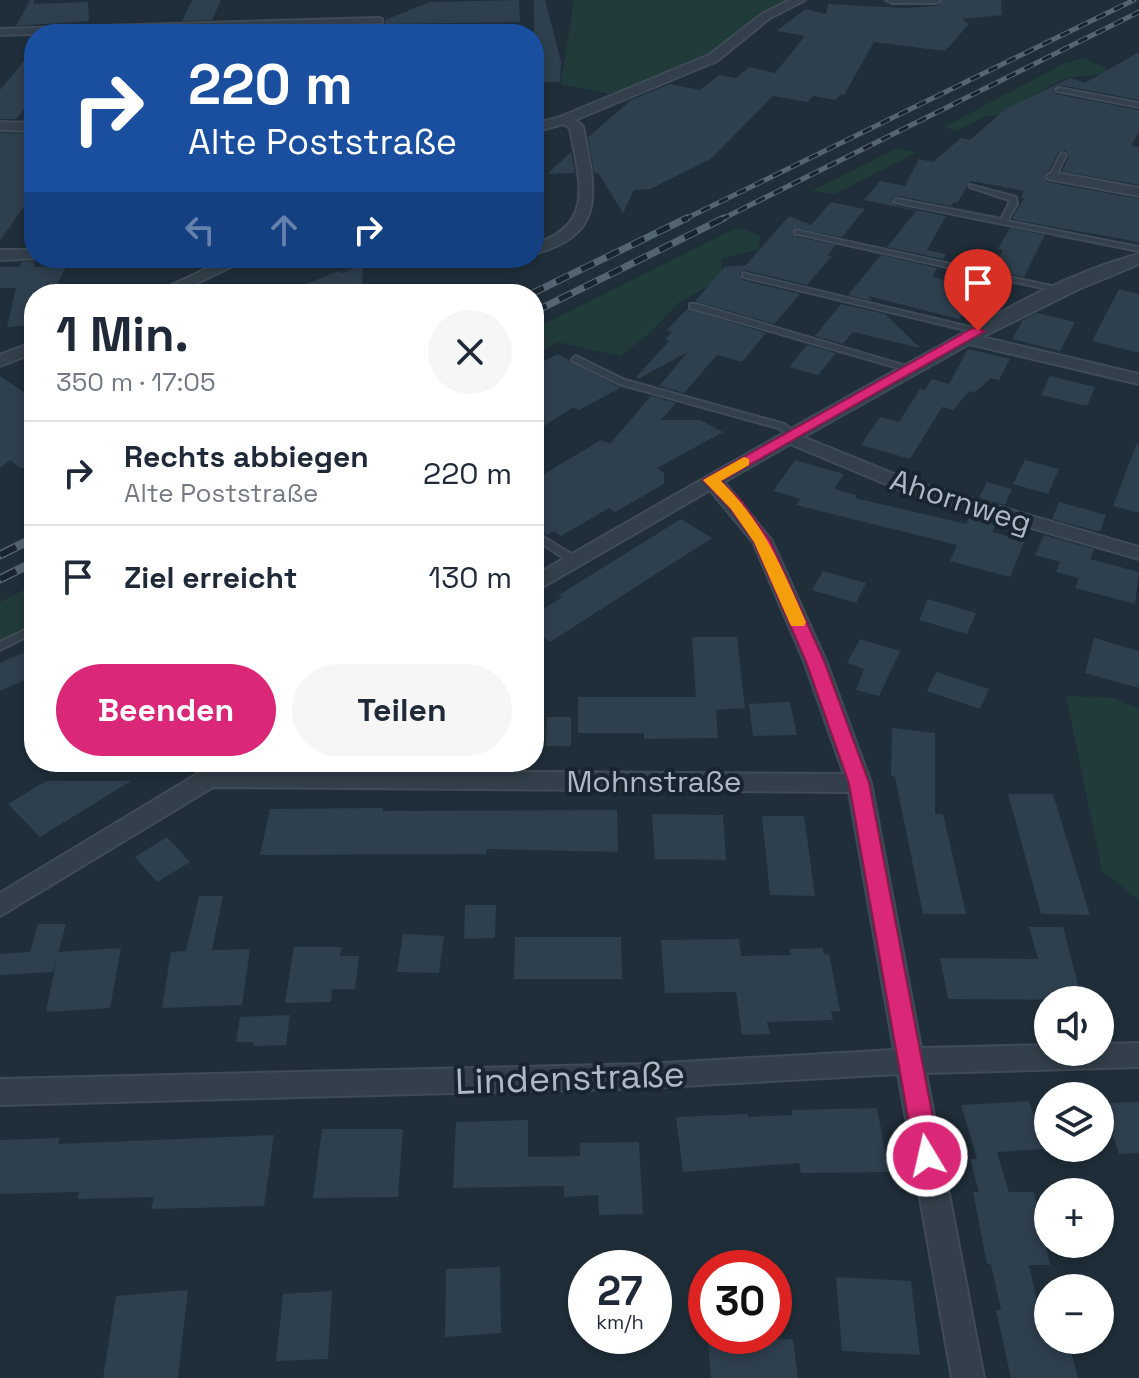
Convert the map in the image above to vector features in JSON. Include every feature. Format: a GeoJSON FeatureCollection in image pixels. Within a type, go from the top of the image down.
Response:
{"type":"FeatureCollection","features":[{"type":"Feature","properties":{"kind":"street"},"geometry":{"type":"LineString","coordinates":[[544,125],[565,120],[713,58],[766,16],[799,0]]}},
{"type":"Feature","properties":{"kind":"street"},"geometry":{"type":"LineString","coordinates":[[892,0],[935,0]]}},
{"type":"Feature","properties":{"kind":"street"},"geometry":{"type":"LineString","coordinates":[[378,24],[381,7]]}},
{"type":"Feature","properties":{"kind":"street"},"geometry":{"type":"LineString","coordinates":[[0,32],[24,32]]}},
{"type":"Feature","properties":{"kind":"street"},"geometry":{"type":"LineString","coordinates":[[544,247],[573,231],[584,215],[576,126],[565,120]]}},
{"type":"Feature","properties":{"kind":"street"},"geometry":{"type":"LineString","coordinates":[[0,126],[24,127]]}},
{"type":"Feature","properties":{"kind":"street"},"geometry":{"type":"LineString","coordinates":[[1053,176],[1139,192]]}},
{"type":"Feature","properties":{"kind":"street"},"geometry":{"type":"LineString","coordinates":[[0,255],[24,255]]}},
{"type":"Feature","properties":{"kind":"street"},"geometry":{"type":"LineString","coordinates":[[544,579],[711,480],[972,334],[1060,290],[1139,259]]}},
{"type":"Feature","properties":{"kind":"street"},"geometry":{"type":"LineString","coordinates":[[184,284],[220,268]]}},
{"type":"Feature","properties":{"kind":"street"},"geometry":{"type":"LineString","coordinates":[[972,334],[1139,379]]}},
{"type":"Feature","properties":{"kind":"street"},"geometry":{"type":"LineString","coordinates":[[0,361],[24,351]]}},
{"type":"Feature","properties":{"kind":"street","name":"Ahornweg"},"geometry":{"type":"LineString","coordinates":[[791,435],[907,486],[1139,553]]}},
{"type":"Feature","properties":{"kind":"street"},"geometry":{"type":"LineString","coordinates":[[711,480],[736,506],[762,541],[815,661],[859,783],[968,1378]]}},
{"type":"Feature","properties":{"kind":"street"},"geometry":{"type":"LineString","coordinates":[[0,906],[219,772]]}},
{"type":"Feature","properties":{"kind":"street","name":"Mohnstraße"},"geometry":{"type":"LineString","coordinates":[[209,778],[859,783]]}},
{"type":"Feature","properties":{"kind":"street","name":"Lindenstraße"},"geometry":{"type":"LineString","coordinates":[[0,1092],[406,1084],[646,1076],[912,1061],[1139,1055]]}},
{"type":"Feature","properties":{"kind":"lane"},"geometry":{"type":"LineString","coordinates":[[1059,90],[1139,105]]}},
{"type":"Feature","properties":{"kind":"lane"},"geometry":{"type":"LineString","coordinates":[[1053,176],[1063,155]]}},
{"type":"Feature","properties":{"kind":"lane"},"geometry":{"type":"LineString","coordinates":[[972,186],[1013,199],[1003,222]]}},
{"type":"Feature","properties":{"kind":"lane"},"geometry":{"type":"LineString","coordinates":[[898,201],[1139,249]]}},
{"type":"Feature","properties":{"kind":"lane"},"geometry":{"type":"LineString","coordinates":[[798,232],[1060,290]]}},
{"type":"Feature","properties":{"kind":"lane"},"geometry":{"type":"LineString","coordinates":[[746,275],[972,334]]}},
{"type":"Feature","properties":{"kind":"lane"},"geometry":{"type":"LineString","coordinates":[[693,306],[912,369]]}},
{"type":"Feature","properties":{"kind":"lane"},"geometry":{"type":"LineString","coordinates":[[576,359],[622,382],[781,426],[791,435]]}},
{"type":"Feature","properties":{"kind":"lane"},"geometry":{"type":"LineString","coordinates":[[544,541],[575,561]]}},
{"type":"Feature","properties":{"kind":"lane"},"geometry":{"type":"LineString","coordinates":[[0,646],[24,634]]}},
{"type":"Feature","properties":{"kind":"green space"},"geometry":{"type":"Polygon","coordinates":[[[574,0],[787,0],[759,14],[725,44],[695,62],[609,94],[561,84],[574,0]]]}},
{"type":"Feature","properties":{"kind":"green space"},"geometry":{"type":"Polygon","coordinates":[[[1083,58],[1105,68],[1106,74],[1065,78],[1010,107],[1003,115],[986,116],[957,131],[944,127],[1065,63],[1083,58]]]}},
{"type":"Feature","properties":{"kind":"green space"},"geometry":{"type":"Polygon","coordinates":[[[897,148],[917,152],[835,194],[812,191],[897,148]]]}},
{"type":"Feature","properties":{"kind":"green space"},"geometry":{"type":"Polygon","coordinates":[[[736,228],[760,236],[759,249],[721,259],[722,279],[679,302],[650,333],[620,356],[557,342],[544,349],[544,324],[736,228]]]}},
{"type":"Feature","properties":{"kind":"green space"},"geometry":{"type":"Polygon","coordinates":[[[24,590],[24,631],[0,645],[0,602],[24,590]]]}},
{"type":"Feature","properties":{"kind":"green space"},"geometry":{"type":"Polygon","coordinates":[[[1066,696],[1114,698],[1139,709],[1139,900],[1102,871],[1066,696]]]}},
{"type":"Feature","properties":{"kind":"building"},"geometry":{"type":"Polygon","coordinates":[[[30,0],[34,0],[34,4],[88,2],[89,21],[16,26],[30,0]]]}},
{"type":"Feature","properties":{"kind":"building"},"geometry":{"type":"Polygon","coordinates":[[[192,0],[221,0],[212,20],[182,21],[192,0]]]}},
{"type":"Feature","properties":{"kind":"building"},"geometry":{"type":"Polygon","coordinates":[[[519,0],[520,22],[385,24],[385,20],[430,2],[519,0]]]}},
{"type":"Feature","properties":{"kind":"building"},"geometry":{"type":"Polygon","coordinates":[[[534,0],[545,0],[561,61],[560,82],[544,82],[544,24],[534,24],[534,0]]]}},
{"type":"Feature","properties":{"kind":"building"},"geometry":{"type":"Polygon","coordinates":[[[944,0],[1001,0],[1002,15],[962,19],[969,24],[945,51],[874,42],[844,95],[835,100],[813,96],[808,102],[773,96],[711,159],[650,189],[634,190],[623,213],[598,173],[594,173],[588,137],[631,100],[670,84],[700,90],[719,75],[736,78],[749,67],[775,73],[805,36],[777,31],[805,9],[826,14],[828,4],[905,8],[935,6],[944,0]]]}},
{"type":"Feature","properties":{"kind":"building"},"geometry":{"type":"Polygon","coordinates":[[[1139,52],[1139,100],[1060,85],[1053,90],[1056,94],[1139,110],[1139,131],[1131,146],[1139,147],[1139,185],[1062,171],[1069,156],[1065,150],[1058,152],[1049,171],[1043,175],[1047,182],[1139,199],[1139,242],[1015,220],[1012,218],[1024,199],[1021,198],[1024,191],[971,181],[957,203],[951,206],[899,196],[891,200],[897,206],[946,216],[927,250],[946,254],[943,259],[887,247],[916,211],[864,200],[880,181],[905,186],[919,159],[933,162],[961,138],[970,140],[1007,108],[1070,78],[1085,83],[1139,52]]]}},
{"type":"Feature","properties":{"kind":"building"},"geometry":{"type":"Polygon","coordinates":[[[24,61],[24,109],[16,119],[0,119],[0,90],[24,61]]]}},
{"type":"Feature","properties":{"kind":"building"},"geometry":{"type":"Polygon","coordinates":[[[0,133],[24,134],[24,206],[0,241],[0,133]]]}},
{"type":"Feature","properties":{"kind":"building"},"geometry":{"type":"Polygon","coordinates":[[[571,152],[575,173],[547,174],[571,152]]]}},
{"type":"Feature","properties":{"kind":"building"},"geometry":{"type":"Polygon","coordinates":[[[831,202],[865,209],[842,237],[793,228],[793,236],[836,245],[828,255],[832,256],[807,285],[744,270],[740,273],[742,280],[800,294],[774,324],[695,301],[725,267],[746,265],[789,216],[811,225],[831,202]]]}},
{"type":"Feature","properties":{"kind":"building"},"geometry":{"type":"Polygon","coordinates":[[[1010,228],[1045,235],[1024,277],[992,270],[1003,250],[998,249],[1010,228]]]}},
{"type":"Feature","properties":{"kind":"building"},"geometry":{"type":"Polygon","coordinates":[[[881,255],[937,268],[932,277],[981,288],[959,319],[868,296],[872,301],[848,295],[881,255]]]}},
{"type":"Feature","properties":{"kind":"building"},"geometry":{"type":"Polygon","coordinates":[[[24,262],[24,268],[65,268],[57,284],[24,284],[24,326],[7,327],[16,288],[0,288],[0,267],[20,267],[24,262]]]}},
{"type":"Feature","properties":{"kind":"building"},"geometry":{"type":"Polygon","coordinates":[[[363,268],[362,284],[307,284],[338,271],[342,273],[363,268]]]}},
{"type":"Feature","properties":{"kind":"building"},"geometry":{"type":"Polygon","coordinates":[[[1119,289],[1139,294],[1139,353],[1092,341],[1119,289]]]}},
{"type":"Feature","properties":{"kind":"building"},"geometry":{"type":"Polygon","coordinates":[[[841,304],[885,314],[920,348],[853,332],[843,344],[815,336],[841,304]]]}},
{"type":"Feature","properties":{"kind":"building"},"geometry":{"type":"Polygon","coordinates":[[[687,309],[766,333],[742,362],[717,355],[684,393],[659,386],[688,352],[638,379],[636,377],[669,341],[665,339],[672,332],[667,330],[687,309]]]}},
{"type":"Feature","properties":{"kind":"building"},"geometry":{"type":"Polygon","coordinates":[[[1037,313],[1075,322],[1060,351],[1012,339],[1023,320],[1037,313]]]}},
{"type":"Feature","properties":{"kind":"building"},"geometry":{"type":"Polygon","coordinates":[[[807,345],[836,353],[818,375],[789,367],[807,345]]]}},
{"type":"Feature","properties":{"kind":"building"},"geometry":{"type":"Polygon","coordinates":[[[968,349],[1010,359],[999,380],[991,378],[974,393],[969,391],[953,410],[942,407],[910,459],[861,445],[880,417],[899,422],[920,389],[925,390],[932,379],[949,384],[968,349]]]}},
{"type":"Feature","properties":{"kind":"building"},"geometry":{"type":"Polygon","coordinates":[[[558,354],[620,388],[579,410],[574,407],[544,426],[544,361],[558,354]]]}},
{"type":"Feature","properties":{"kind":"building"},"geometry":{"type":"Polygon","coordinates":[[[0,376],[24,392],[24,468],[21,469],[10,460],[0,468],[0,376]]]}},
{"type":"Feature","properties":{"kind":"building"},"geometry":{"type":"Polygon","coordinates":[[[1050,376],[1095,387],[1087,406],[1041,395],[1050,376]]]}},
{"type":"Feature","properties":{"kind":"building"},"geometry":{"type":"Polygon","coordinates":[[[651,396],[676,403],[661,420],[700,420],[723,432],[657,468],[664,473],[664,484],[615,512],[609,508],[561,536],[554,531],[544,533],[544,474],[601,440],[610,444],[651,396]]]}},
{"type":"Feature","properties":{"kind":"building"},"geometry":{"type":"Polygon","coordinates":[[[1139,444],[1139,513],[1113,506],[1139,444]]]}},
{"type":"Feature","properties":{"kind":"building"},"geometry":{"type":"Polygon","coordinates":[[[795,460],[844,474],[834,489],[856,495],[855,498],[966,524],[971,514],[997,521],[992,532],[1025,540],[1010,577],[950,561],[957,545],[796,505],[801,499],[773,491],[795,460]]]}},
{"type":"Feature","properties":{"kind":"building"},"geometry":{"type":"Polygon","coordinates":[[[1025,460],[1059,469],[1048,494],[1013,484],[1025,460]]]}},
{"type":"Feature","properties":{"kind":"building"},"geometry":{"type":"Polygon","coordinates":[[[987,482],[1012,489],[1005,505],[979,498],[987,482]]]}},
{"type":"Feature","properties":{"kind":"building"},"geometry":{"type":"Polygon","coordinates":[[[1059,502],[1106,515],[1100,532],[1052,519],[1059,502]]]}},
{"type":"Feature","properties":{"kind":"building"},"geometry":{"type":"Polygon","coordinates":[[[681,519],[712,538],[550,642],[544,638],[544,608],[563,597],[559,595],[681,519]]]}},
{"type":"Feature","properties":{"kind":"building"},"geometry":{"type":"Polygon","coordinates":[[[1044,535],[1094,549],[1090,559],[1139,572],[1135,604],[1075,588],[1079,578],[1056,572],[1060,562],[1035,555],[1044,535]]]}},
{"type":"Feature","properties":{"kind":"building"},"geometry":{"type":"Polygon","coordinates":[[[823,571],[866,583],[856,603],[812,590],[823,571]]]}},
{"type":"Feature","properties":{"kind":"building"},"geometry":{"type":"Polygon","coordinates":[[[928,599],[976,613],[967,634],[919,620],[928,599]]]}},
{"type":"Feature","properties":{"kind":"building"},"geometry":{"type":"Polygon","coordinates":[[[692,637],[737,637],[745,708],[716,710],[718,738],[644,739],[644,733],[578,733],[578,697],[696,697],[692,637]]]}},
{"type":"Feature","properties":{"kind":"building"},"geometry":{"type":"Polygon","coordinates":[[[1094,638],[1139,651],[1139,688],[1085,673],[1094,638]]]}},
{"type":"Feature","properties":{"kind":"building"},"geometry":{"type":"Polygon","coordinates":[[[860,639],[900,651],[879,696],[856,690],[864,669],[847,663],[860,639]]]}},
{"type":"Feature","properties":{"kind":"building"},"geometry":{"type":"Polygon","coordinates":[[[24,652],[24,680],[0,691],[0,663],[24,652]]]}},
{"type":"Feature","properties":{"kind":"building"},"geometry":{"type":"Polygon","coordinates":[[[936,672],[989,689],[980,709],[927,691],[936,672]]]}},
{"type":"Feature","properties":{"kind":"building"},"geometry":{"type":"Polygon","coordinates":[[[790,702],[797,735],[753,736],[749,704],[790,702]]]}},
{"type":"Feature","properties":{"kind":"building"},"geometry":{"type":"Polygon","coordinates":[[[547,717],[571,717],[571,746],[546,746],[547,717]]]}},
{"type":"Feature","properties":{"kind":"building"},"geometry":{"type":"Polygon","coordinates":[[[892,728],[935,733],[935,814],[943,814],[966,914],[923,914],[895,777],[891,776],[892,728]]]}},
{"type":"Feature","properties":{"kind":"building"},"geometry":{"type":"Polygon","coordinates":[[[46,781],[131,781],[40,837],[8,804],[46,781]]]}},
{"type":"Feature","properties":{"kind":"building"},"geometry":{"type":"Polygon","coordinates":[[[1008,794],[1053,794],[1090,915],[1041,914],[1008,794]]]}},
{"type":"Feature","properties":{"kind":"building"},"geometry":{"type":"Polygon","coordinates":[[[383,808],[383,811],[617,810],[618,852],[487,849],[486,854],[260,855],[270,809],[383,808]]]}},
{"type":"Feature","properties":{"kind":"building"},"geometry":{"type":"Polygon","coordinates":[[[652,814],[723,815],[726,860],[655,859],[652,814]]]}},
{"type":"Feature","properties":{"kind":"building"},"geometry":{"type":"Polygon","coordinates":[[[762,816],[804,816],[815,896],[770,895],[762,816]]]}},
{"type":"Feature","properties":{"kind":"building"},"geometry":{"type":"Polygon","coordinates":[[[167,837],[190,862],[157,882],[135,857],[167,837]]]}},
{"type":"Feature","properties":{"kind":"building"},"geometry":{"type":"Polygon","coordinates":[[[199,896],[223,896],[212,950],[250,949],[242,1005],[162,1008],[171,952],[186,951],[199,896]]]}},
{"type":"Feature","properties":{"kind":"building"},"geometry":{"type":"Polygon","coordinates":[[[465,905],[496,905],[495,938],[464,939],[465,905]]]}},
{"type":"Feature","properties":{"kind":"building"},"geometry":{"type":"Polygon","coordinates":[[[38,924],[66,924],[53,972],[0,975],[0,954],[30,952],[38,924]]]}},
{"type":"Feature","properties":{"kind":"building"},"geometry":{"type":"Polygon","coordinates":[[[1029,927],[1063,927],[1078,986],[1034,986],[1034,1000],[948,999],[940,958],[1038,959],[1029,927]]]}},
{"type":"Feature","properties":{"kind":"building"},"geometry":{"type":"Polygon","coordinates":[[[403,934],[444,936],[439,973],[397,972],[403,934]]]}},
{"type":"Feature","properties":{"kind":"building"},"geometry":{"type":"Polygon","coordinates":[[[515,937],[621,937],[622,979],[514,979],[515,937]]]}},
{"type":"Feature","properties":{"kind":"building"},"geometry":{"type":"Polygon","coordinates":[[[739,939],[741,956],[791,955],[789,949],[823,948],[824,955],[829,954],[840,1011],[831,1011],[833,1020],[767,1022],[770,1034],[742,1035],[736,992],[665,993],[661,940],[739,939]]]}},
{"type":"Feature","properties":{"kind":"building"},"geometry":{"type":"Polygon","coordinates":[[[294,947],[342,947],[340,956],[359,956],[355,989],[332,989],[331,1002],[285,1003],[294,947]]]}},
{"type":"Feature","properties":{"kind":"building"},"geometry":{"type":"Polygon","coordinates":[[[121,948],[110,1008],[46,1012],[58,952],[121,948]]]}},
{"type":"Feature","properties":{"kind":"building"},"geometry":{"type":"Polygon","coordinates":[[[290,1015],[286,1045],[253,1046],[254,1042],[236,1042],[240,1017],[290,1015]]]}},
{"type":"Feature","properties":{"kind":"building"},"geometry":{"type":"Polygon","coordinates":[[[1029,1101],[1034,1116],[1034,1150],[997,1152],[1009,1192],[1034,1192],[1034,1258],[1048,1258],[1050,1265],[1029,1265],[1034,1288],[1034,1354],[1072,1354],[1078,1378],[1011,1378],[996,1310],[1001,1310],[991,1264],[987,1264],[973,1192],[979,1192],[970,1159],[977,1159],[961,1105],[1029,1101]]]}},
{"type":"Feature","properties":{"kind":"building"},"geometry":{"type":"Polygon","coordinates":[[[1139,1102],[1139,1153],[1119,1154],[1114,1139],[1114,1103],[1139,1102]]]}},
{"type":"Feature","properties":{"kind":"building"},"geometry":{"type":"Polygon","coordinates":[[[877,1108],[889,1172],[801,1173],[799,1163],[683,1172],[676,1117],[748,1114],[748,1117],[792,1115],[792,1110],[877,1108]]]}},
{"type":"Feature","properties":{"kind":"building"},"geometry":{"type":"Polygon","coordinates":[[[528,1120],[528,1157],[580,1156],[580,1143],[639,1142],[643,1214],[599,1215],[598,1195],[564,1197],[564,1186],[453,1188],[456,1122],[528,1120]]]}},
{"type":"Feature","properties":{"kind":"building"},"geometry":{"type":"Polygon","coordinates":[[[322,1129],[403,1129],[398,1197],[313,1198],[322,1129]]]}},
{"type":"Feature","properties":{"kind":"building"},"geometry":{"type":"Polygon","coordinates":[[[274,1135],[264,1206],[151,1209],[154,1197],[77,1199],[79,1192],[0,1194],[0,1140],[60,1138],[58,1144],[274,1135]]]}},
{"type":"Feature","properties":{"kind":"building"},"geometry":{"type":"Polygon","coordinates":[[[500,1267],[501,1333],[445,1337],[446,1269],[500,1267]]]}},
{"type":"Feature","properties":{"kind":"building"},"geometry":{"type":"Polygon","coordinates":[[[836,1277],[911,1281],[920,1355],[842,1351],[836,1277]]]}},
{"type":"Feature","properties":{"kind":"building"},"geometry":{"type":"Polygon","coordinates":[[[188,1290],[178,1378],[103,1378],[116,1296],[188,1290]]]}},
{"type":"Feature","properties":{"kind":"building"},"geometry":{"type":"Polygon","coordinates":[[[332,1291],[328,1359],[276,1361],[283,1294],[332,1291]]]}},
{"type":"Feature","properties":{"kind":"building"},"geometry":{"type":"Polygon","coordinates":[[[792,1339],[798,1378],[711,1378],[709,1354],[792,1354],[792,1339]]]}},
{"type":"Feature","properties":{"kind":"railway"},"geometry":{"type":"LineString","coordinates":[[683,220],[1134,0]]}},
{"type":"Feature","properties":{"kind":"railway"},"geometry":{"type":"LineString","coordinates":[[720,220],[1139,12]]}},
{"type":"Feature","properties":{"kind":"railway"},"geometry":{"type":"LineString","coordinates":[[544,288],[687,218]]}},
{"type":"Feature","properties":{"kind":"railway"},"geometry":{"type":"LineString","coordinates":[[544,307],[724,218]]}},
{"type":"Feature","properties":{"kind":"railway"},"geometry":{"type":"LineString","coordinates":[[0,555],[24,543]]}},
{"type":"Feature","properties":{"kind":"railway"},"geometry":{"type":"LineString","coordinates":[[0,579],[24,567]]}},
{"type":"Feature","properties":{"kind":"slow traffic"},"geometry":{"type":"LineString","coordinates":[[744,462],[711,480],[736,506],[762,541],[797,622]]}},
{"type":"Feature","properties":{"kind":"route"},"geometry":{"type":"LineString","coordinates":[[927,1156],[859,783],[815,661],[762,541],[736,506],[711,480],[978,331]]}}]}
